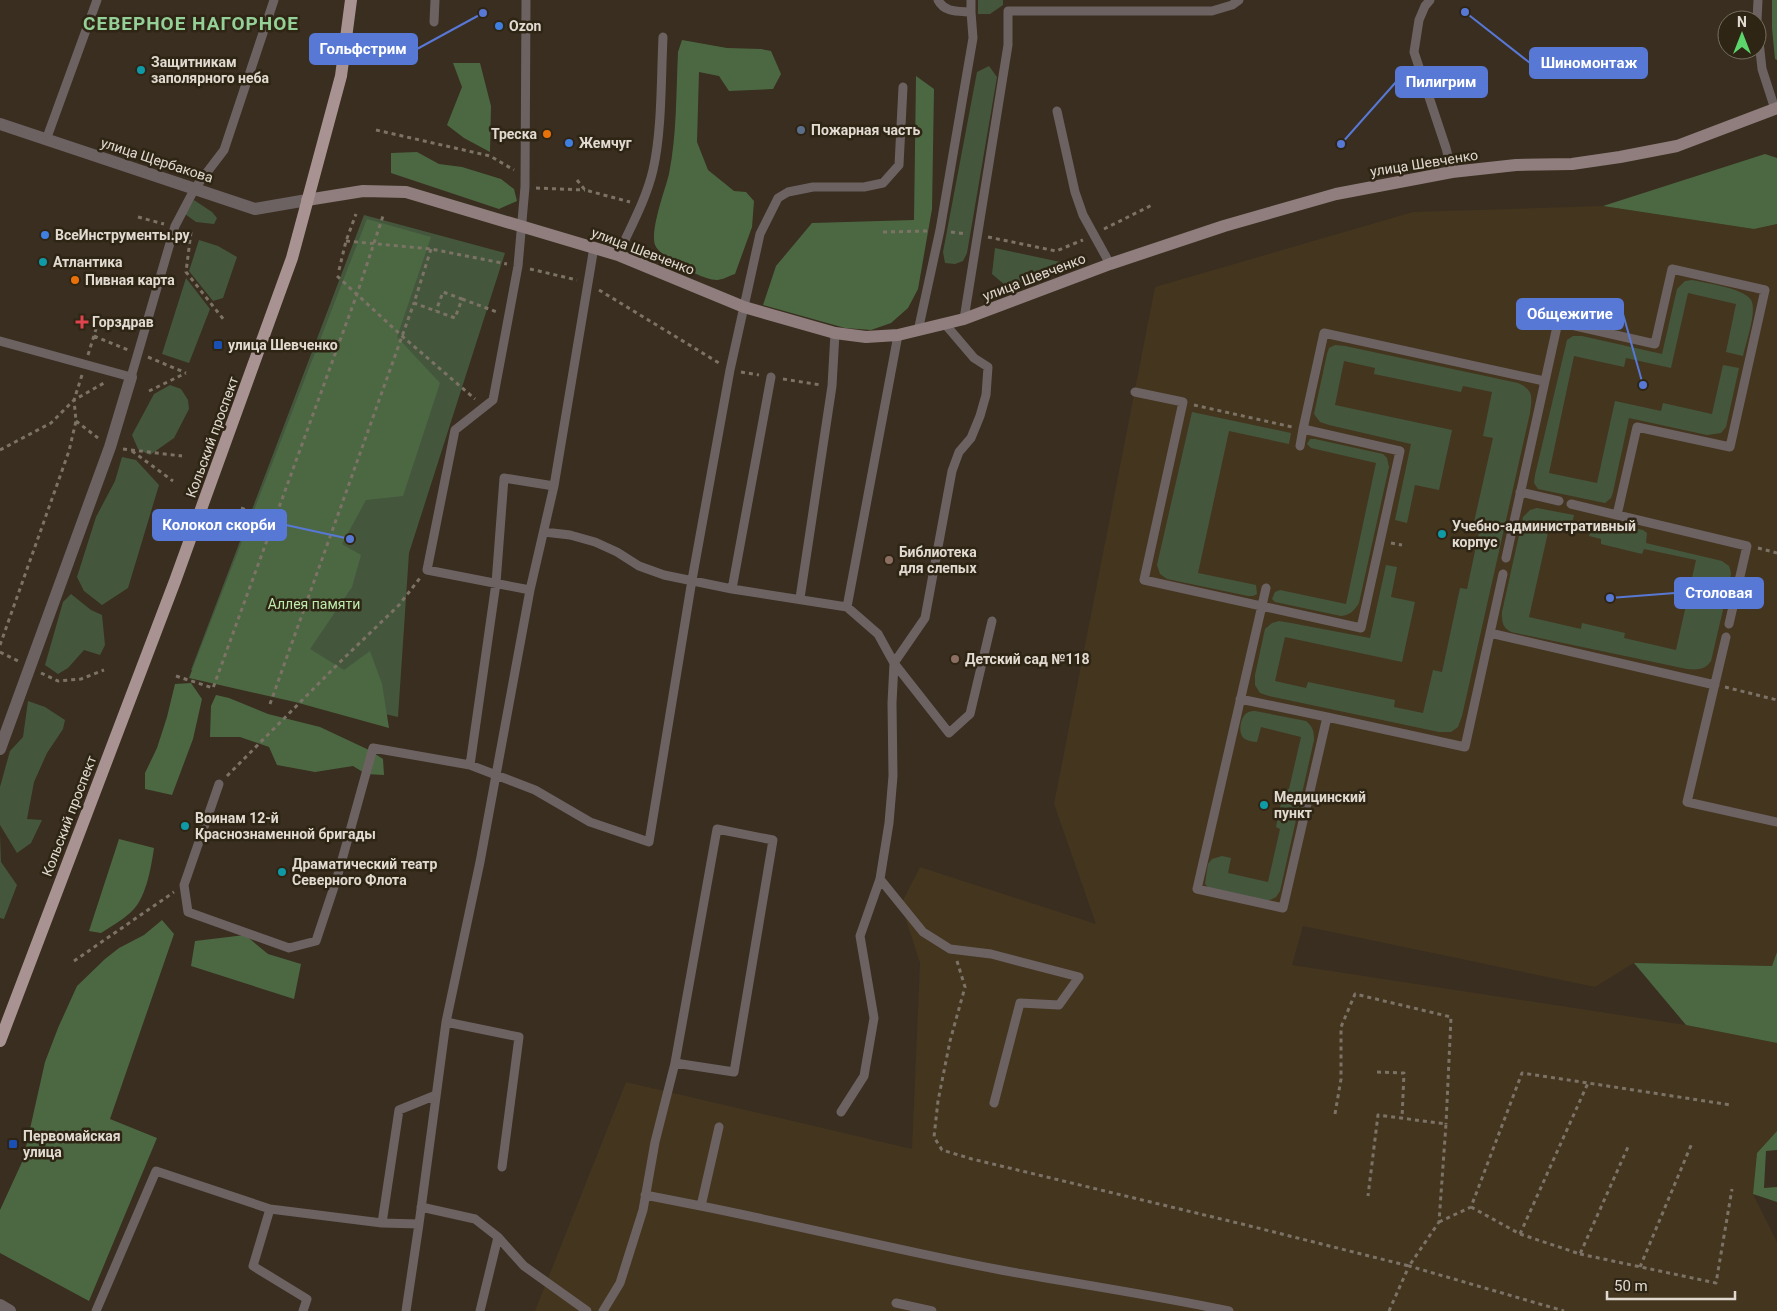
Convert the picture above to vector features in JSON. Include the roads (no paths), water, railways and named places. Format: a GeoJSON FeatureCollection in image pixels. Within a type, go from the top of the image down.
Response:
{"type":"FeatureCollection","features":[{"type":"Feature","properties":{"kind":"main road","name":"Кольский проспект"},"geometry":{"type":"LineString","coordinates":[[0,1041],[189,544],[292,258],[341,76],[351,0]]}},
{"type":"Feature","properties":{"kind":"main road","name":"улица Шевченко"},"geometry":{"type":"LineString","coordinates":[[307,200],[363,191],[406,192],[618,255],[744,307],[835,333],[866,337],[898,336],[964,319],[1110,264],[1224,226],[1336,194],[1452,172],[1516,165],[1572,164],[1677,146],[1776,108]]}},
{"type":"Feature","properties":{"kind":"street","name":"улица Щербакова"},"geometry":{"type":"LineString","coordinates":[[1,127],[255,209],[307,200]]}},
{"type":"Feature","properties":{"kind":"street"},"geometry":{"type":"LineString","coordinates":[[0,749],[110,447],[131,377]]}},
{"type":"Feature","properties":{"kind":"street"},"geometry":{"type":"LineString","coordinates":[[0,1305],[10,1311]]}},
{"type":"Feature","properties":{"kind":"lane"},"geometry":{"type":"LineString","coordinates":[[46,140],[97,0]]}},
{"type":"Feature","properties":{"kind":"lane"},"geometry":{"type":"LineString","coordinates":[[0,341],[131,377],[175,226],[194,188],[224,150],[274,0]]}},
{"type":"Feature","properties":{"kind":"lane"},"geometry":{"type":"LineString","coordinates":[[434,22],[435,0]]}},
{"type":"Feature","properties":{"kind":"lane"},"geometry":{"type":"LineString","coordinates":[[526,0],[526,177],[518,266],[493,400],[455,430],[427,570],[530,590]]}},
{"type":"Feature","properties":{"kind":"lane"},"geometry":{"type":"LineString","coordinates":[[938,0],[947,10],[971,12]]}},
{"type":"Feature","properties":{"kind":"lane"},"geometry":{"type":"LineString","coordinates":[[918,331],[940,230],[973,38],[971,0]]}},
{"type":"Feature","properties":{"kind":"lane"},"geometry":{"type":"LineString","coordinates":[[964,319],[1008,45],[1008,0]]}},
{"type":"Feature","properties":{"kind":"lane"},"geometry":{"type":"LineString","coordinates":[[1008,11],[1212,11],[1232,5],[1239,0]]}},
{"type":"Feature","properties":{"kind":"lane"},"geometry":{"type":"LineString","coordinates":[[1430,0],[1419,20],[1414,52],[1446,148],[1452,172]]}},
{"type":"Feature","properties":{"kind":"lane"},"geometry":{"type":"LineString","coordinates":[[618,255],[641,204],[653,168],[657,137],[663,37]]}},
{"type":"Feature","properties":{"kind":"lane"},"geometry":{"type":"LineString","coordinates":[[1761,60],[1762,69],[1776,108]]}},
{"type":"Feature","properties":{"kind":"lane"},"geometry":{"type":"LineString","coordinates":[[219,784],[184,884],[188,912],[289,948],[316,941],[337,878],[373,748],[470,765],[535,790],[590,822],[649,842],[692,580],[730,370],[760,234],[778,198],[788,192],[813,187],[864,187],[883,183],[899,165],[903,87]]}},
{"type":"Feature","properties":{"kind":"lane"},"geometry":{"type":"LineString","coordinates":[[1057,111],[1075,192],[1083,215],[1110,264]]}},
{"type":"Feature","properties":{"kind":"lane"},"geometry":{"type":"LineString","coordinates":[[406,1311],[446,1022],[480,862],[530,590],[554,486],[594,247]]}},
{"type":"Feature","properties":{"kind":"lane"},"geometry":{"type":"LineString","coordinates":[[1506,558],[1558,322],[1655,344],[1672,269],[1766,290],[1730,447],[1637,427],[1617,515]]}},
{"type":"Feature","properties":{"kind":"lane"},"geometry":{"type":"LineString","coordinates":[[841,1112],[864,1076],[874,1018],[860,936],[880,879],[889,823],[892,776],[894,662],[926,618],[952,471],[959,452],[971,438],[986,395],[988,367],[974,358],[945,324]]}},
{"type":"Feature","properties":{"kind":"lane"},"geometry":{"type":"LineString","coordinates":[[800,598],[832,386],[835,333]]}},
{"type":"Feature","properties":{"kind":"lane"},"geometry":{"type":"LineString","coordinates":[[1300,446],[1324,333],[1544,381]]}},
{"type":"Feature","properties":{"kind":"lane"},"geometry":{"type":"LineString","coordinates":[[847,607],[898,336]]}},
{"type":"Feature","properties":{"kind":"lane"},"geometry":{"type":"LineString","coordinates":[[732,589],[770,377]]}},
{"type":"Feature","properties":{"kind":"lane"},"geometry":{"type":"LineString","coordinates":[[1135,392],[1183,402],[1144,580],[1361,628],[1400,451],[1304,429]]}},
{"type":"Feature","properties":{"kind":"lane"},"geometry":{"type":"LineString","coordinates":[[470,765],[496,583],[504,478],[554,486]]}},
{"type":"Feature","properties":{"kind":"lane"},"geometry":{"type":"LineString","coordinates":[[1520,492],[1559,501]]}},
{"type":"Feature","properties":{"kind":"lane"},"geometry":{"type":"LineString","coordinates":[[1571,504],[1748,546],[1729,624]]}},
{"type":"Feature","properties":{"kind":"lane"},"geometry":{"type":"LineString","coordinates":[[544,532],[570,535],[595,542],[639,566],[664,574],[732,589],[800,598],[847,607],[878,634],[894,662],[949,733],[970,714],[992,621]]}},
{"type":"Feature","properties":{"kind":"lane"},"geometry":{"type":"LineString","coordinates":[[1240,699],[1465,747],[1502,574]]}},
{"type":"Feature","properties":{"kind":"lane"},"geometry":{"type":"LineString","coordinates":[[1266,588],[1197,889],[1283,908],[1327,717]]}},
{"type":"Feature","properties":{"kind":"lane"},"geometry":{"type":"LineString","coordinates":[[1490,633],[1714,685]]}},
{"type":"Feature","properties":{"kind":"lane"},"geometry":{"type":"LineString","coordinates":[[1726,637],[1687,802],[1777,822]]}},
{"type":"Feature","properties":{"kind":"lane"},"geometry":{"type":"LineString","coordinates":[[603,1311],[620,1283],[643,1210],[655,1142],[674,1063],[717,829],[773,840],[734,1072],[674,1063]]}},
{"type":"Feature","properties":{"kind":"lane"},"geometry":{"type":"LineString","coordinates":[[880,879],[922,932],[953,949],[990,954],[1079,976],[1059,1005],[1020,1003],[994,1103]]}},
{"type":"Feature","properties":{"kind":"lane"},"geometry":{"type":"LineString","coordinates":[[446,1022],[519,1037],[502,1167]]}},
{"type":"Feature","properties":{"kind":"lane"},"geometry":{"type":"LineString","coordinates":[[382,1223],[399,1110],[436,1095]]}},
{"type":"Feature","properties":{"kind":"lane"},"geometry":{"type":"LineString","coordinates":[[701,1206],[719,1127]]}},
{"type":"Feature","properties":{"kind":"lane"},"geometry":{"type":"LineString","coordinates":[[96,1311],[156,1171],[270,1209],[382,1223],[419,1224]]}},
{"type":"Feature","properties":{"kind":"lane"},"geometry":{"type":"LineString","coordinates":[[645,1195],[992,1268],[1229,1311]]}},
{"type":"Feature","properties":{"kind":"lane"},"geometry":{"type":"LineString","coordinates":[[421,1206],[475,1219],[498,1237],[524,1266],[587,1311]]}},
{"type":"Feature","properties":{"kind":"lane"},"geometry":{"type":"LineString","coordinates":[[270,1209],[253,1266],[307,1299],[303,1311]]}},
{"type":"Feature","properties":{"kind":"lane"},"geometry":{"type":"LineString","coordinates":[[480,1311],[498,1237]]}},
{"type":"Feature","properties":{"kind":"lane"},"geometry":{"type":"LineString","coordinates":[[896,1303],[932,1311]]}},
{"type":"Feature","properties":{"kind":"place","name":"Шиномонтаж"},"geometry":{"type":"Point","coordinates":[1465,12]}},
{"type":"Feature","properties":{"kind":"place","name":"Гольфстрим"},"geometry":{"type":"Point","coordinates":[483,13]}},
{"type":"Feature","properties":{"kind":"place","name":"Ozon"},"geometry":{"type":"Point","coordinates":[499,26]}},
{"type":"Feature","properties":{"kind":"place","name":"Защитникам заполярного неба"},"geometry":{"type":"Point","coordinates":[141,70]}},
{"type":"Feature","properties":{"kind":"place","name":"Пожарная часть"},"geometry":{"type":"Point","coordinates":[801,130]}},
{"type":"Feature","properties":{"kind":"place","name":"Треска"},"geometry":{"type":"Point","coordinates":[547,134]}},
{"type":"Feature","properties":{"kind":"place","name":"Жемчуг"},"geometry":{"type":"Point","coordinates":[569,143]}},
{"type":"Feature","properties":{"kind":"place","name":"Пилигрим"},"geometry":{"type":"Point","coordinates":[1341,144]}},
{"type":"Feature","properties":{"kind":"place","name":"ВсеИнструменты.ру"},"geometry":{"type":"Point","coordinates":[45,235]}},
{"type":"Feature","properties":{"kind":"place","name":"Атлантика"},"geometry":{"type":"Point","coordinates":[43,262]}},
{"type":"Feature","properties":{"kind":"place","name":"Пивная карта"},"geometry":{"type":"Point","coordinates":[75,280]}},
{"type":"Feature","properties":{"kind":"place","name":"Горздрав"},"geometry":{"type":"Point","coordinates":[82,322]}},
{"type":"Feature","properties":{"kind":"place","name":"улица Шевченко"},"geometry":{"type":"Point","coordinates":[218,345]}},
{"type":"Feature","properties":{"kind":"place","name":"Общежитие"},"geometry":{"type":"Point","coordinates":[1643,385]}},
{"type":"Feature","properties":{"kind":"place","name":"Учебно-административный корпус"},"geometry":{"type":"Point","coordinates":[1442,534]}},
{"type":"Feature","properties":{"kind":"place","name":"Колокол скорби"},"geometry":{"type":"Point","coordinates":[350,539]}},
{"type":"Feature","properties":{"kind":"place","name":"Библиотека для слепых"},"geometry":{"type":"Point","coordinates":[889,560]}},
{"type":"Feature","properties":{"kind":"place","name":"Столовая"},"geometry":{"type":"Point","coordinates":[1610,598]}},
{"type":"Feature","properties":{"kind":"place","name":"Детский сад №118"},"geometry":{"type":"Point","coordinates":[955,659]}},
{"type":"Feature","properties":{"kind":"place","name":"Медицинский пункт"},"geometry":{"type":"Point","coordinates":[1264,805]}},
{"type":"Feature","properties":{"kind":"place","name":"Воинам 12-й Краснознаменной бригады"},"geometry":{"type":"Point","coordinates":[185,826]}},
{"type":"Feature","properties":{"kind":"place","name":"Драматический театр Северного Флота"},"geometry":{"type":"Point","coordinates":[282,872]}},
{"type":"Feature","properties":{"kind":"place","name":"Первомайская улица"},"geometry":{"type":"Point","coordinates":[13,1144]}},
{"type":"Feature","properties":{"kind":"district","name":"СЕВЕРНОЕ НАГОРНОЕ"},"geometry":{"type":"Point","coordinates":[191,23]}},
{"type":"Feature","properties":{"kind":"park label","name":"Аллея памяти"},"geometry":{"type":"Point","coordinates":[314,604]}}]}
